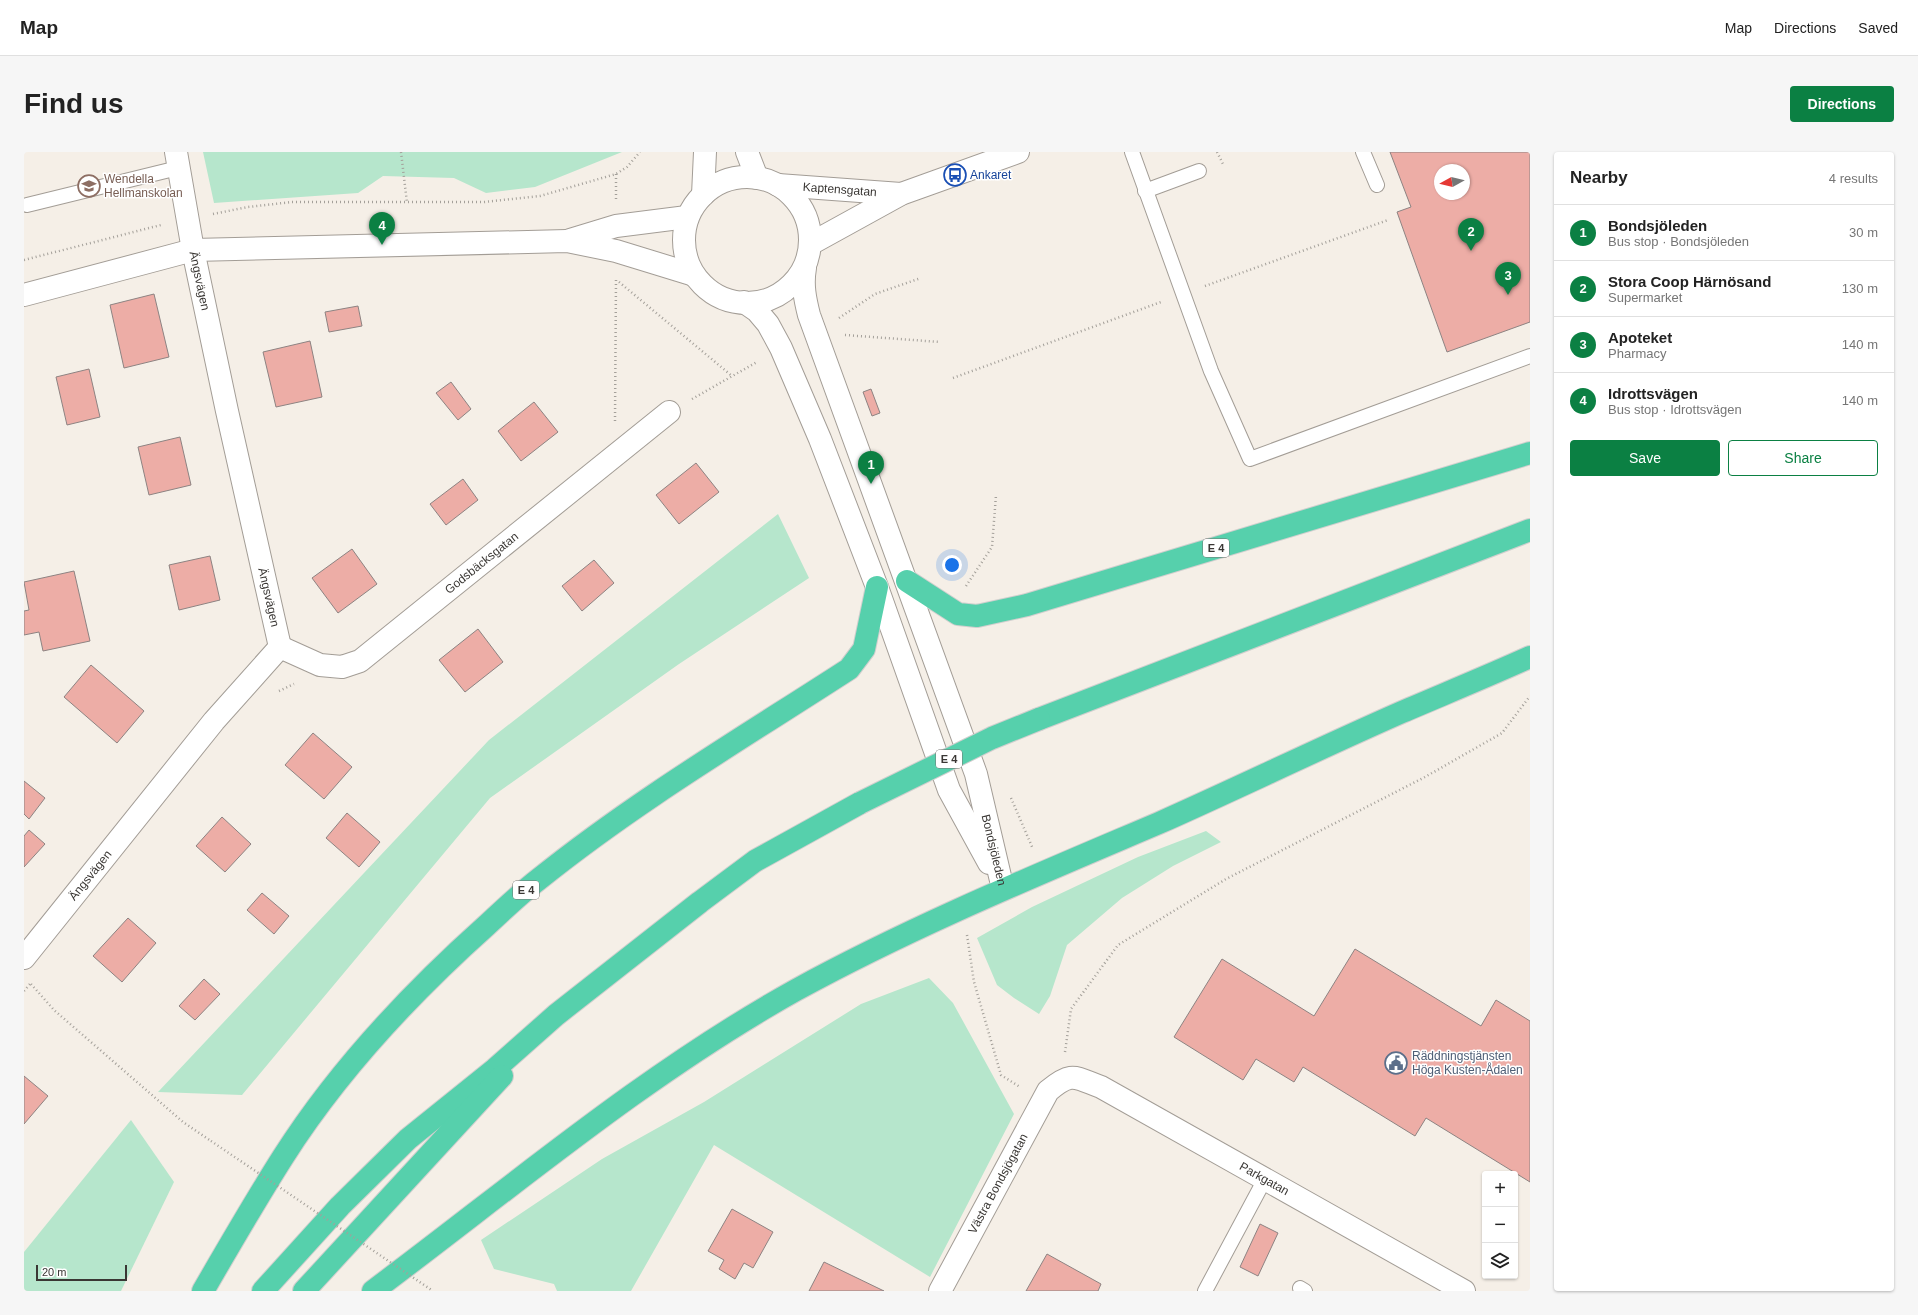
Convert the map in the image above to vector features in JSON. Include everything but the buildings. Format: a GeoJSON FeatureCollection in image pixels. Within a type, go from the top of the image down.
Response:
{"type":"FeatureCollection","features":[{"type":"Feature","properties":{"kind":"highway","name":"E 4"},"geometry":{"type":"LineString","coordinates":[[907,581],[958,614],[977,616],[1027,605],[1530,454]]}},
{"type":"Feature","properties":{"kind":"highway","name":"E 4"},"geometry":{"type":"LineString","coordinates":[[262,1291],[340,1206],[408,1139],[495,1069],[556,1015],[700,902],[755,861],[860,803],[992,738],[1530,530]]}},
{"type":"Feature","properties":{"kind":"highway","name":"E 4"},"geometry":{"type":"LineString","coordinates":[[203,1291],[283,1156],[317,1110],[390,1020],[448,960],[536,880],[597,834],[688,772],[849,669],[864,649],[877,586]]}},
{"type":"Feature","properties":{"kind":"highway"},"geometry":{"type":"LineString","coordinates":[[373,1291],[655,1079],[728,1031],[796,991],[873,950],[1002,889],[1162,822],[1401,713],[1530,657]]}},
{"type":"Feature","properties":{"kind":"highway","name":"E 4"},"geometry":{"type":"LineString","coordinates":[[304,1291],[470,1112],[556,1015]]}},
{"type":"Feature","properties":{"kind":"street"},"geometry":{"type":"LineString","coordinates":[[703,194],[704,152]]}},
{"type":"Feature","properties":{"kind":"street"},"geometry":{"type":"LineString","coordinates":[[747,152],[757,178]]}},
{"type":"Feature","properties":{"kind":"street","name":"Kaptensgatan"},"geometry":{"type":"LineString","coordinates":[[812,242],[901,194],[1018,152]]}},
{"type":"Feature","properties":{"kind":"street","name":"Ängsvägen"},"geometry":{"type":"LineString","coordinates":[[26,967],[214,721],[280,647],[227,411],[193,250],[177,160]]}},
{"type":"Feature","properties":{"kind":"street"},"geometry":{"type":"LineString","coordinates":[[757,178],[778,185],[787,191],[802,206],[809,221],[812,242],[805,268],[791,286],[782,292],[766,299],[744,302],[726,299],[716,295],[698,282],[691,274],[682,248],[682,238],[687,217],[695,203],[703,194],[717,185],[733,180],[757,178]]}},
{"type":"Feature","properties":{"kind":"street","name":"Kaptensgatan"},"geometry":{"type":"LineString","coordinates":[[778,185],[901,194]]}},
{"type":"Feature","properties":{"kind":"street"},"geometry":{"type":"LineString","coordinates":[[567,241],[616,226],[687,217]]}},
{"type":"Feature","properties":{"kind":"street"},"geometry":{"type":"LineString","coordinates":[[24,295],[193,250],[567,241],[616,251],[691,274]]}},
{"type":"Feature","properties":{"kind":"street","name":"Bondsjöleden"},"geometry":{"type":"LineString","coordinates":[[805,268],[803,281],[804,296],[811,321],[907,581],[976,774],[1002,889]]}},
{"type":"Feature","properties":{"kind":"street","name":"Bondsjöleden"},"geometry":{"type":"LineString","coordinates":[[744,302],[757,311],[768,324],[781,348],[820,439],[877,586],[949,790],[1002,889]]}},
{"type":"Feature","properties":{"kind":"street","name":"Godsbäcksgatan"},"geometry":{"type":"LineString","coordinates":[[280,647],[320,665],[342,667],[360,661],[669,412]]}},
{"type":"Feature","properties":{"kind":"street","name":"Parkgatan"},"geometry":{"type":"LineString","coordinates":[[1061,1080],[1076,1078],[1101,1087],[1464,1291]]}},
{"type":"Feature","properties":{"kind":"street","name":"Västra Bondsjögatan"},"geometry":{"type":"LineString","coordinates":[[940,1291],[1048,1091],[1061,1080]]}},
{"type":"Feature","properties":{"kind":"lane"},"geometry":{"type":"LineString","coordinates":[[1132,152],[1211,371],[1250,459],[1530,356]]}},
{"type":"Feature","properties":{"kind":"lane"},"geometry":{"type":"LineString","coordinates":[[1362,152],[1377,185]]}},
{"type":"Feature","properties":{"kind":"lane"},"geometry":{"type":"LineString","coordinates":[[27,205],[177,160]]}},
{"type":"Feature","properties":{"kind":"lane"},"geometry":{"type":"LineString","coordinates":[[1145,191],[1199,170]]}},
{"type":"Feature","properties":{"kind":"lane"},"geometry":{"type":"LineString","coordinates":[[1205,1291],[1265,1179]]}},
{"type":"Feature","properties":{"kind":"path"},"geometry":{"type":"LineString","coordinates":[[401,152],[406,203]]}},
{"type":"Feature","properties":{"kind":"path"},"geometry":{"type":"LineString","coordinates":[[24,260],[188,218],[248,207],[292,202],[484,202],[540,196],[616,174],[627,167],[640,152]]}},
{"type":"Feature","properties":{"kind":"path"},"geometry":{"type":"LineString","coordinates":[[616,174],[616,201]]}},
{"type":"Feature","properties":{"kind":"path"},"geometry":{"type":"LineString","coordinates":[[1200,288],[1388,220]]}},
{"type":"Feature","properties":{"kind":"path"},"geometry":{"type":"LineString","coordinates":[[614,457],[616,272]]}},
{"type":"Feature","properties":{"kind":"path"},"geometry":{"type":"LineString","coordinates":[[833,322],[875,294],[921,278]]}},
{"type":"Feature","properties":{"kind":"path"},"geometry":{"type":"LineString","coordinates":[[616,279],[732,376]]}},
{"type":"Feature","properties":{"kind":"path"},"geometry":{"type":"LineString","coordinates":[[953,378],[1164,301]]}},
{"type":"Feature","properties":{"kind":"path"},"geometry":{"type":"LineString","coordinates":[[964,589],[992,547],[996,494]]}},
{"type":"Feature","properties":{"kind":"path"},"geometry":{"type":"LineString","coordinates":[[275,693],[291,684],[298,684]]}},
{"type":"Feature","properties":{"kind":"path"},"geometry":{"type":"LineString","coordinates":[[1061,1080],[1071,1009],[1118,945],[1226,879],[1425,777],[1502,733],[1530,696]]}},
{"type":"Feature","properties":{"kind":"path"},"geometry":{"type":"LineString","coordinates":[[966,928],[974,982],[1001,1075],[1023,1088]]}},
{"type":"Feature","properties":{"kind":"path"},"geometry":{"type":"LineString","coordinates":[[26,967],[30,984],[60,1015],[183,1122],[433,1291]]}},
{"type":"Feature","properties":{"kind":"path"},"geometry":{"type":"LineString","coordinates":[[24,991],[36,977]]}},
{"type":"Feature","properties":{"kind":"green space"},"geometry":{"type":"Polygon","coordinates":[[[203,152],[622,152],[535,187],[486,193],[454,178],[383,176],[358,193],[214,203],[203,152]]]}},
{"type":"Feature","properties":{"kind":"green space"},"geometry":{"type":"Polygon","coordinates":[[[778,514],[809,578],[679,664],[490,798],[242,1095],[158,1092],[489,740],[778,514]]]}},
{"type":"Feature","properties":{"kind":"green space"},"geometry":{"type":"Polygon","coordinates":[[[1206,831],[1221,842],[1173,866],[1122,898],[1067,945],[1050,996],[1039,1014],[997,985],[977,938],[1032,907],[1138,857],[1206,831]]]}},
{"type":"Feature","properties":{"kind":"green space"},"geometry":{"type":"Polygon","coordinates":[[[929,978],[953,1003],[1014,1114],[930,1277],[714,1145],[631,1291],[557,1291],[554,1284],[494,1269],[481,1240],[602,1159],[704,1102],[861,1004],[929,978]]]}},
{"type":"Feature","properties":{"kind":"green space"},"geometry":{"type":"Polygon","coordinates":[[[131,1120],[174,1182],[121,1291],[24,1291],[24,1252],[131,1120]]]}},
{"type":"Feature","properties":{"kind":"place","name":"Ankaret"},"geometry":{"type":"Point","coordinates":[955,175]}},
{"type":"Feature","properties":{"kind":"place","name":"Wendella Hellmanskolan"},"geometry":{"type":"Point","coordinates":[89,186]}},
{"type":"Feature","properties":{"kind":"place","name":"Idrottsvägen"},"geometry":{"type":"Point","coordinates":[382,245]}},
{"type":"Feature","properties":{"kind":"place","name":"Stora Coop Härnösand"},"geometry":{"type":"Point","coordinates":[1471,251]}},
{"type":"Feature","properties":{"kind":"place","name":"Apoteket"},"geometry":{"type":"Point","coordinates":[1508,295]}},
{"type":"Feature","properties":{"kind":"place","name":"Bondsjöleden"},"geometry":{"type":"Point","coordinates":[871,484]}},
{"type":"Feature","properties":{"kind":"place","name":"Räddningstjänsten Höga Kusten-Ådalen"},"geometry":{"type":"Point","coordinates":[1396,1063]}}]}
